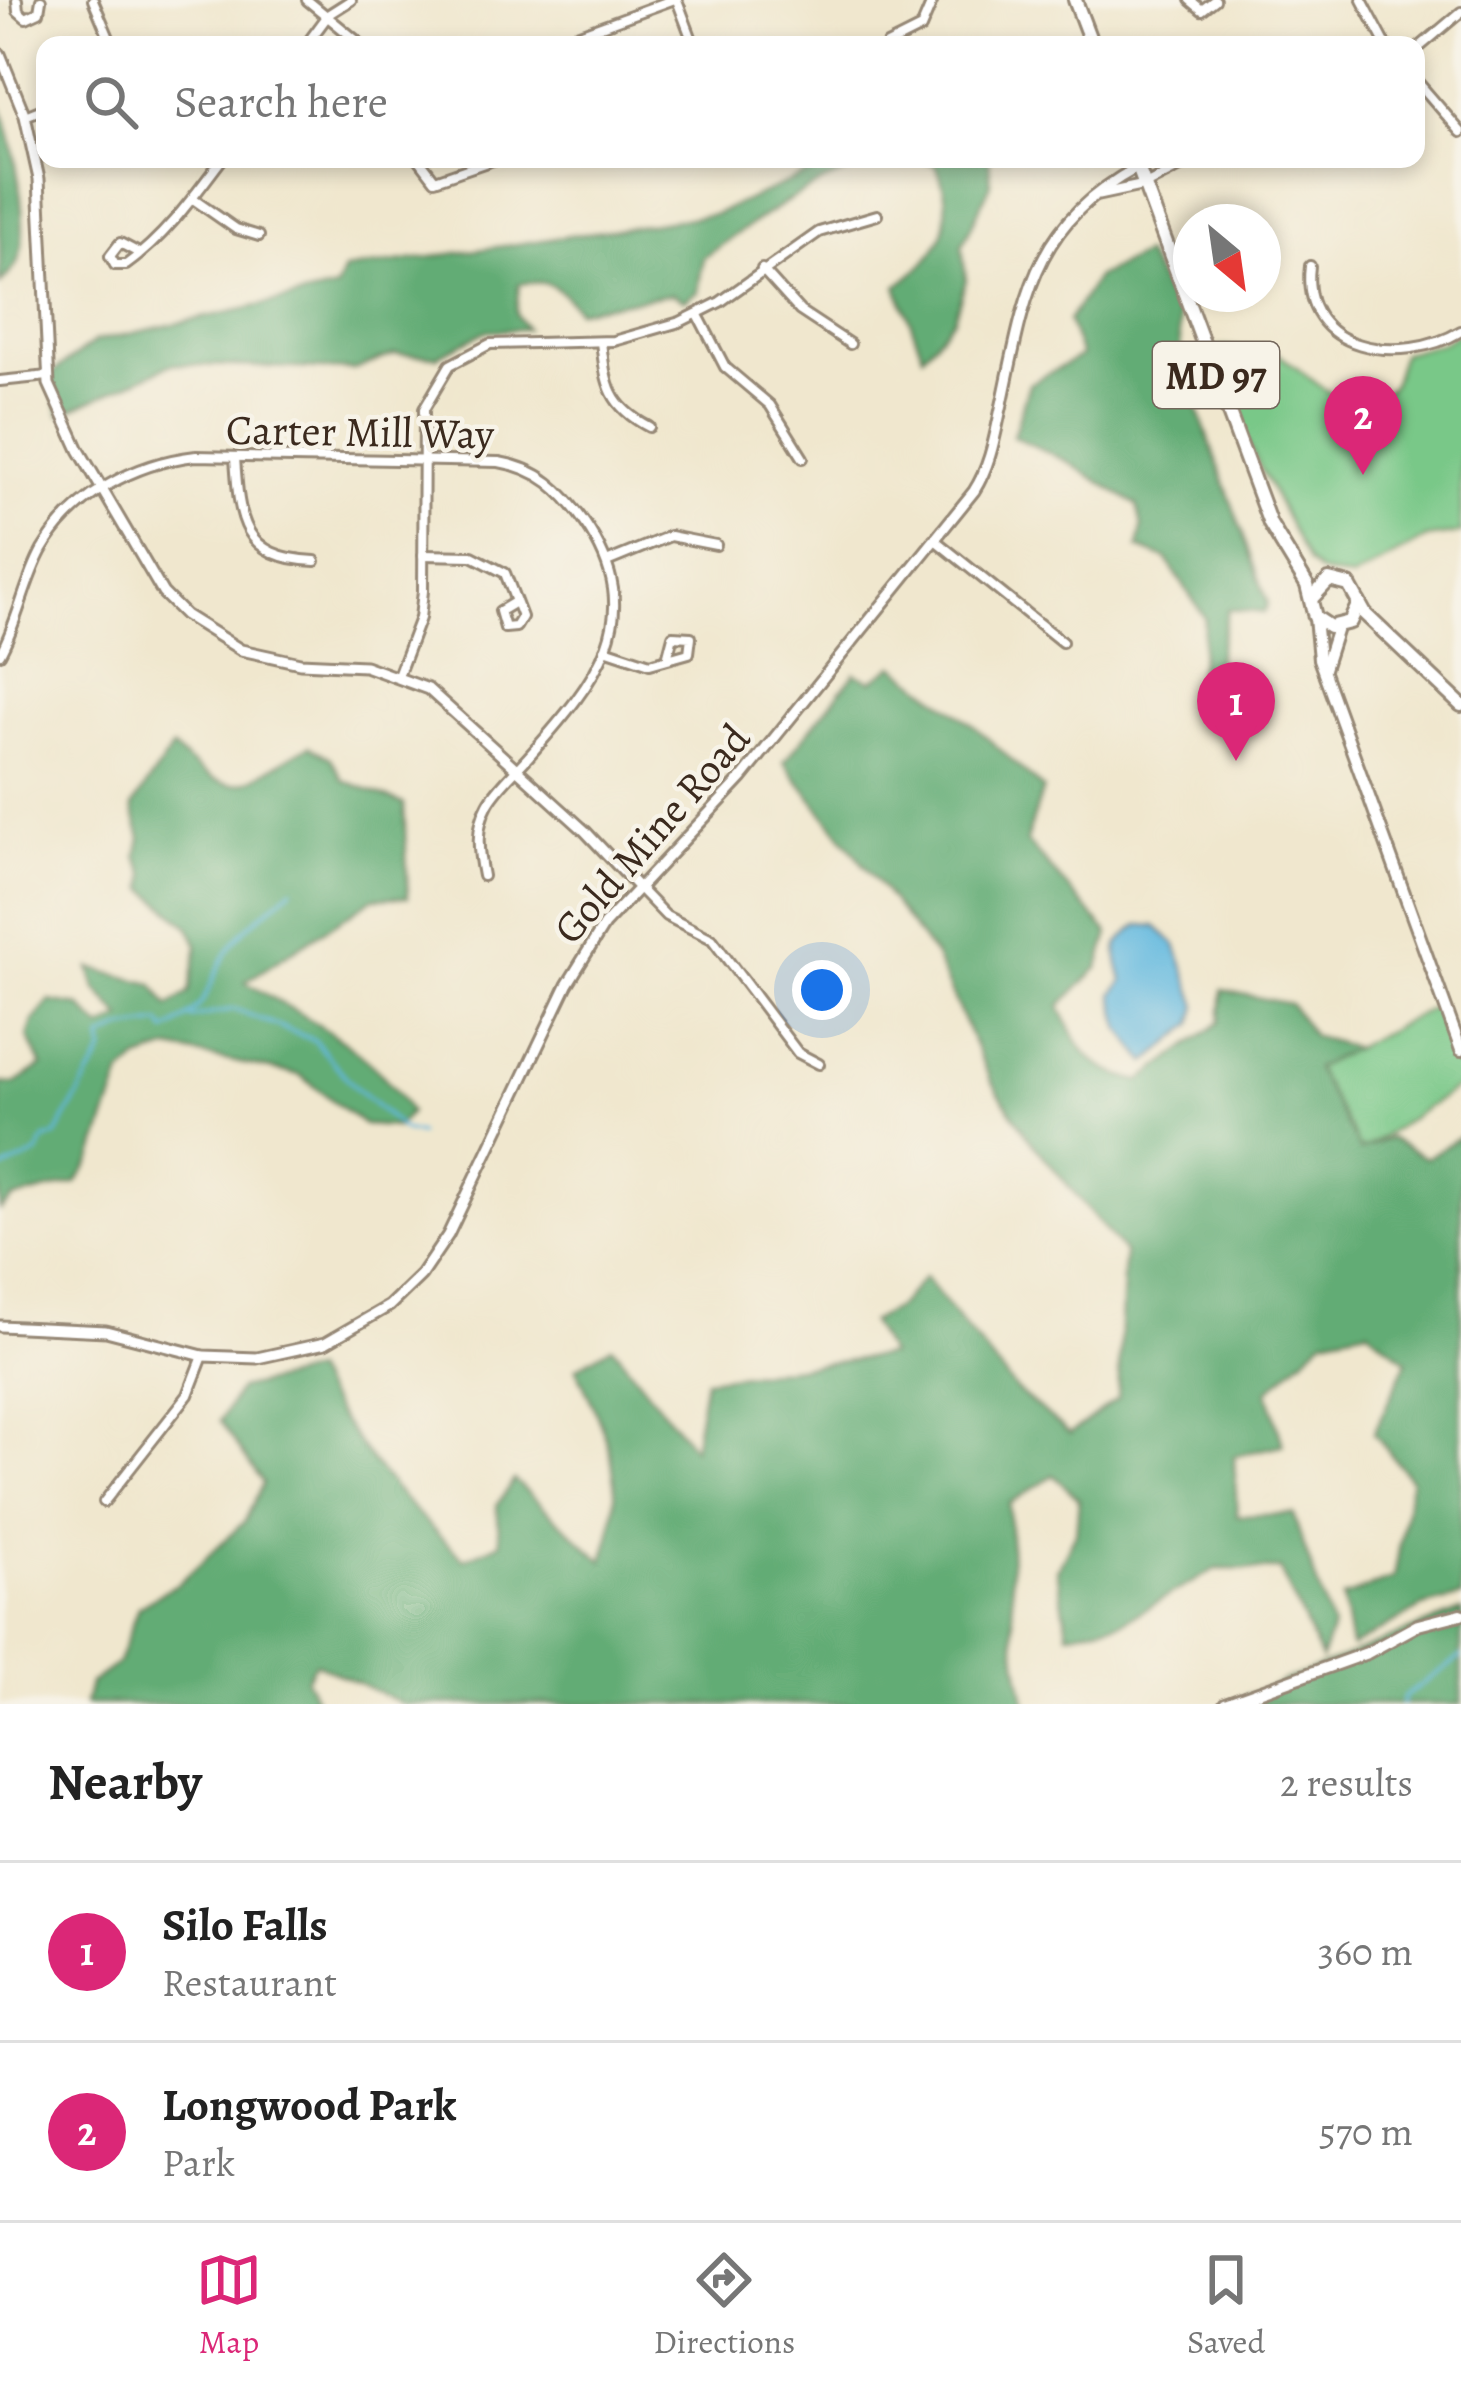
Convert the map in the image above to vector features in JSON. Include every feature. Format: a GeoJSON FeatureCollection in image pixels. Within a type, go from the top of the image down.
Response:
{"type":"FeatureCollection","features":[{"type":"Feature","properties":{"kind":"main road"},"geometry":{"type":"LineString","coordinates":[[1075,0],[1089,36]]}},
{"type":"Feature","properties":{"kind":"main road","name":"MD 97"},"geometry":{"type":"LineString","coordinates":[[1139,168],[1267,517],[1315,617],[1398,649]]}},
{"type":"Feature","properties":{"kind":"main road","name":"MD 97"},"geometry":{"type":"LineString","coordinates":[[1285,550],[1323,583],[1349,584],[1358,603],[1398,649],[1461,705]]}},
{"type":"Feature","properties":{"kind":"main road"},"geometry":{"type":"LineString","coordinates":[[1311,601],[1323,583]]}},
{"type":"Feature","properties":{"kind":"main road"},"geometry":{"type":"LineString","coordinates":[[1324,673],[1358,603]]}},
{"type":"Feature","properties":{"kind":"main road"},"geometry":{"type":"LineString","coordinates":[[1315,617],[1324,673],[1461,1051]]}},
{"type":"Feature","properties":{"kind":"main road"},"geometry":{"type":"LineString","coordinates":[[1225,1704],[1367,1653],[1418,1625],[1461,1614]]}},
{"type":"Feature","properties":{"kind":"street"},"geometry":{"type":"LineString","coordinates":[[17,0],[18,11],[26,18],[39,12],[40,0]]}},
{"type":"Feature","properties":{"kind":"street"},"geometry":{"type":"LineString","coordinates":[[93,0],[108,36]]}},
{"type":"Feature","properties":{"kind":"street"},"geometry":{"type":"LineString","coordinates":[[307,0],[352,36]]}},
{"type":"Feature","properties":{"kind":"street"},"geometry":{"type":"LineString","coordinates":[[312,36],[328,14],[351,0]]}},
{"type":"Feature","properties":{"kind":"street"},"geometry":{"type":"LineString","coordinates":[[574,36],[675,0],[690,36]]}},
{"type":"Feature","properties":{"kind":"street"},"geometry":{"type":"LineString","coordinates":[[905,36],[921,28],[934,0]]}},
{"type":"Feature","properties":{"kind":"street"},"geometry":{"type":"LineString","coordinates":[[1190,0],[1202,10],[1215,0]]}},
{"type":"Feature","properties":{"kind":"street"},"geometry":{"type":"LineString","coordinates":[[1362,0],[1381,36]]}},
{"type":"Feature","properties":{"kind":"street"},"geometry":{"type":"LineString","coordinates":[[1425,42],[1461,12]]}},
{"type":"Feature","properties":{"kind":"street"},"geometry":{"type":"LineString","coordinates":[[0,54],[25,116],[43,212],[48,376],[60,415],[163,593],[213,635],[274,660],[365,666],[398,676],[441,699],[666,916],[712,939],[798,1053],[819,1064]]}},
{"type":"Feature","properties":{"kind":"street"},"geometry":{"type":"LineString","coordinates":[[1425,91],[1461,133]]}},
{"type":"Feature","properties":{"kind":"street"},"geometry":{"type":"LineString","coordinates":[[25,116],[36,112]]}},
{"type":"Feature","properties":{"kind":"street"},"geometry":{"type":"LineString","coordinates":[[137,252],[159,242],[215,168]]}},
{"type":"Feature","properties":{"kind":"street"},"geometry":{"type":"LineString","coordinates":[[425,168],[435,180],[470,168]]}},
{"type":"Feature","properties":{"kind":"street","name":"Gold Mine Road"},"geometry":{"type":"LineString","coordinates":[[0,1326],[106,1330],[203,1356],[257,1358],[316,1346],[378,1315],[414,1283],[448,1235],[576,968],[638,887],[742,778],[974,491],[989,461],[1025,296],[1040,257],[1065,222],[1131,168]]}},
{"type":"Feature","properties":{"kind":"street"},"geometry":{"type":"LineString","coordinates":[[1099,195],[1145,185],[1178,168]]}},
{"type":"Feature","properties":{"kind":"street"},"geometry":{"type":"LineString","coordinates":[[193,199],[236,229],[259,236]]}},
{"type":"Feature","properties":{"kind":"street"},"geometry":{"type":"LineString","coordinates":[[398,676],[420,617],[424,409],[450,364],[490,344],[601,342],[698,315],[819,232],[877,215]]}},
{"type":"Feature","properties":{"kind":"street"},"geometry":{"type":"LineString","coordinates":[[1310,266],[1316,306],[1347,339],[1372,350],[1414,352],[1461,331]]}},
{"type":"Feature","properties":{"kind":"street"},"geometry":{"type":"LineString","coordinates":[[762,269],[800,311],[850,344]]}},
{"type":"Feature","properties":{"kind":"street"},"geometry":{"type":"LineString","coordinates":[[698,315],[725,367],[770,405],[803,458]]}},
{"type":"Feature","properties":{"kind":"street"},"geometry":{"type":"LineString","coordinates":[[601,342],[610,397],[619,410],[649,427]]}},
{"type":"Feature","properties":{"kind":"street"},"geometry":{"type":"LineString","coordinates":[[0,381],[48,376]]}},
{"type":"Feature","properties":{"kind":"street"},"geometry":{"type":"LineString","coordinates":[[235,458],[239,511],[254,541],[277,556],[315,561]]}},
{"type":"Feature","properties":{"kind":"street","name":"Carter Mill Way"},"geometry":{"type":"LineString","coordinates":[[0,654],[40,553],[70,515],[102,488],[153,463],[235,458],[499,462],[538,474],[568,498],[610,561]]}},
{"type":"Feature","properties":{"kind":"street"},"geometry":{"type":"LineString","coordinates":[[483,876],[479,830],[488,802],[578,702],[604,650],[616,605],[610,561],[670,536],[716,545]]}},
{"type":"Feature","properties":{"kind":"street"},"geometry":{"type":"LineString","coordinates":[[935,540],[1062,642]]}},
{"type":"Feature","properties":{"kind":"street"},"geometry":{"type":"LineString","coordinates":[[423,555],[472,556],[491,562],[505,573],[515,602]]}},
{"type":"Feature","properties":{"kind":"street"},"geometry":{"type":"LineString","coordinates":[[604,650],[634,663],[650,664],[668,655]]}},
{"type":"Feature","properties":{"kind":"street"},"geometry":{"type":"LineString","coordinates":[[104,1502],[188,1395],[203,1356]]}},
{"type":"Feature","properties":{"kind":"green space"},"geometry":{"type":"Polygon","coordinates":[[[0,106],[15,160],[23,228],[18,261],[0,284],[0,106]]]}},
{"type":"Feature","properties":{"kind":"green space"},"geometry":{"type":"Polygon","coordinates":[[[821,168],[862,168],[794,198],[703,258],[698,292],[685,300],[672,294],[577,310],[552,286],[519,284],[516,314],[526,329],[486,331],[437,356],[395,354],[354,370],[172,364],[60,415],[48,376],[96,341],[336,289],[344,270],[715,214],[821,168]]]}},
{"type":"Feature","properties":{"kind":"green space"},"geometry":{"type":"Polygon","coordinates":[[[937,168],[990,168],[991,184],[962,246],[966,280],[954,318],[923,355],[897,286],[936,248],[946,219],[937,168]]]}},
{"type":"Feature","properties":{"kind":"green space"},"geometry":{"type":"Polygon","coordinates":[[[1144,254],[1173,312],[1178,313],[1182,366],[1268,603],[1264,613],[1228,609],[1213,677],[1197,683],[1205,618],[1166,559],[1138,548],[1142,527],[1137,505],[1064,460],[1013,436],[1029,384],[1081,356],[1068,321],[1097,277],[1144,254]]]}},
{"type":"Feature","properties":{"kind":"green space"},"geometry":{"type":"Polygon","coordinates":[[[1461,331],[1461,533],[1427,538],[1352,579],[1321,573],[1308,562],[1242,432],[1212,348],[1269,347],[1357,414],[1392,386],[1402,353],[1440,344],[1461,331]]]}},
{"type":"Feature","properties":{"kind":"green space"},"geometry":{"type":"Polygon","coordinates":[[[894,665],[973,725],[1043,789],[1026,841],[1109,934],[1099,967],[1060,1006],[1089,1057],[1110,1071],[1141,1081],[1220,1022],[1223,990],[1290,1004],[1313,1036],[1355,1048],[1315,1068],[1360,1150],[1389,1138],[1426,1158],[1461,1136],[1461,1597],[1423,1607],[1351,1647],[1342,1598],[1394,1578],[1411,1480],[1374,1433],[1407,1361],[1368,1329],[1324,1338],[1268,1391],[1283,1445],[1234,1456],[1237,1516],[1293,1514],[1332,1628],[1321,1659],[1280,1570],[1216,1569],[1122,1622],[1068,1633],[1057,1570],[1076,1533],[1079,1499],[1053,1475],[1009,1504],[1014,1633],[1027,1704],[403,1704],[315,1663],[306,1679],[315,1698],[288,1704],[85,1704],[90,1683],[118,1663],[138,1607],[180,1582],[245,1521],[263,1483],[220,1421],[239,1389],[312,1372],[380,1472],[464,1559],[500,1543],[497,1505],[514,1480],[603,1561],[615,1507],[612,1462],[576,1368],[612,1346],[693,1448],[705,1379],[889,1355],[870,1322],[898,1307],[924,1277],[1016,1390],[1070,1434],[1118,1398],[1124,1253],[1029,1138],[991,1081],[934,955],[784,762],[855,673],[872,681],[894,665]]]}},
{"type":"Feature","properties":{"kind":"green space"},"geometry":{"type":"Polygon","coordinates":[[[309,746],[331,758],[343,780],[404,804],[408,897],[374,898],[245,982],[358,1052],[410,1112],[397,1127],[364,1125],[300,1075],[170,1049],[139,1060],[122,1075],[91,1162],[76,1183],[13,1199],[0,1210],[0,1083],[15,1084],[42,1066],[28,1037],[33,1021],[50,1001],[80,1006],[101,1028],[122,1018],[96,989],[90,968],[153,984],[168,1006],[189,993],[198,945],[189,927],[145,888],[146,875],[137,856],[141,838],[132,807],[172,748],[212,778],[239,783],[309,746]]]}},
{"type":"Feature","properties":{"kind":"green space"},"geometry":{"type":"Polygon","coordinates":[[[1437,1005],[1461,1064],[1461,1085],[1361,1151],[1315,1068],[1437,1005]]]}},
{"type":"Feature","properties":{"kind":"green space"},"geometry":{"type":"Polygon","coordinates":[[[1461,1611],[1461,1704],[1225,1704],[1461,1611]]]}},
{"type":"Feature","properties":{"kind":"water"},"geometry":{"type":"Polygon","coordinates":[[[1139,925],[1156,926],[1176,945],[1198,1006],[1193,1024],[1146,1063],[1121,1028],[1113,994],[1123,981],[1117,954],[1120,943],[1139,925]]]}},
{"type":"Feature","properties":{"kind":"waterway"},"geometry":{"type":"LineString","coordinates":[[0,1171],[38,1153],[44,1140],[56,1135],[104,1051],[102,1039],[122,1029],[161,1023],[166,1031],[181,1022],[200,1005],[235,941],[292,888]]}},
{"type":"Feature","properties":{"kind":"waterway"},"geometry":{"type":"LineString","coordinates":[[191,1018],[234,1009],[314,1040],[354,1086],[404,1130],[419,1134]]}},
{"type":"Feature","properties":{"kind":"waterway"},"geometry":{"type":"LineString","coordinates":[[1402,1704],[1404,1697],[1461,1657]]}},
{"type":"Feature","properties":{"kind":"place","name":"Longwood Park"},"geometry":{"type":"Point","coordinates":[1363,475]}},
{"type":"Feature","properties":{"kind":"place","name":"Silo Falls"},"geometry":{"type":"Point","coordinates":[1236,761]}}]}
